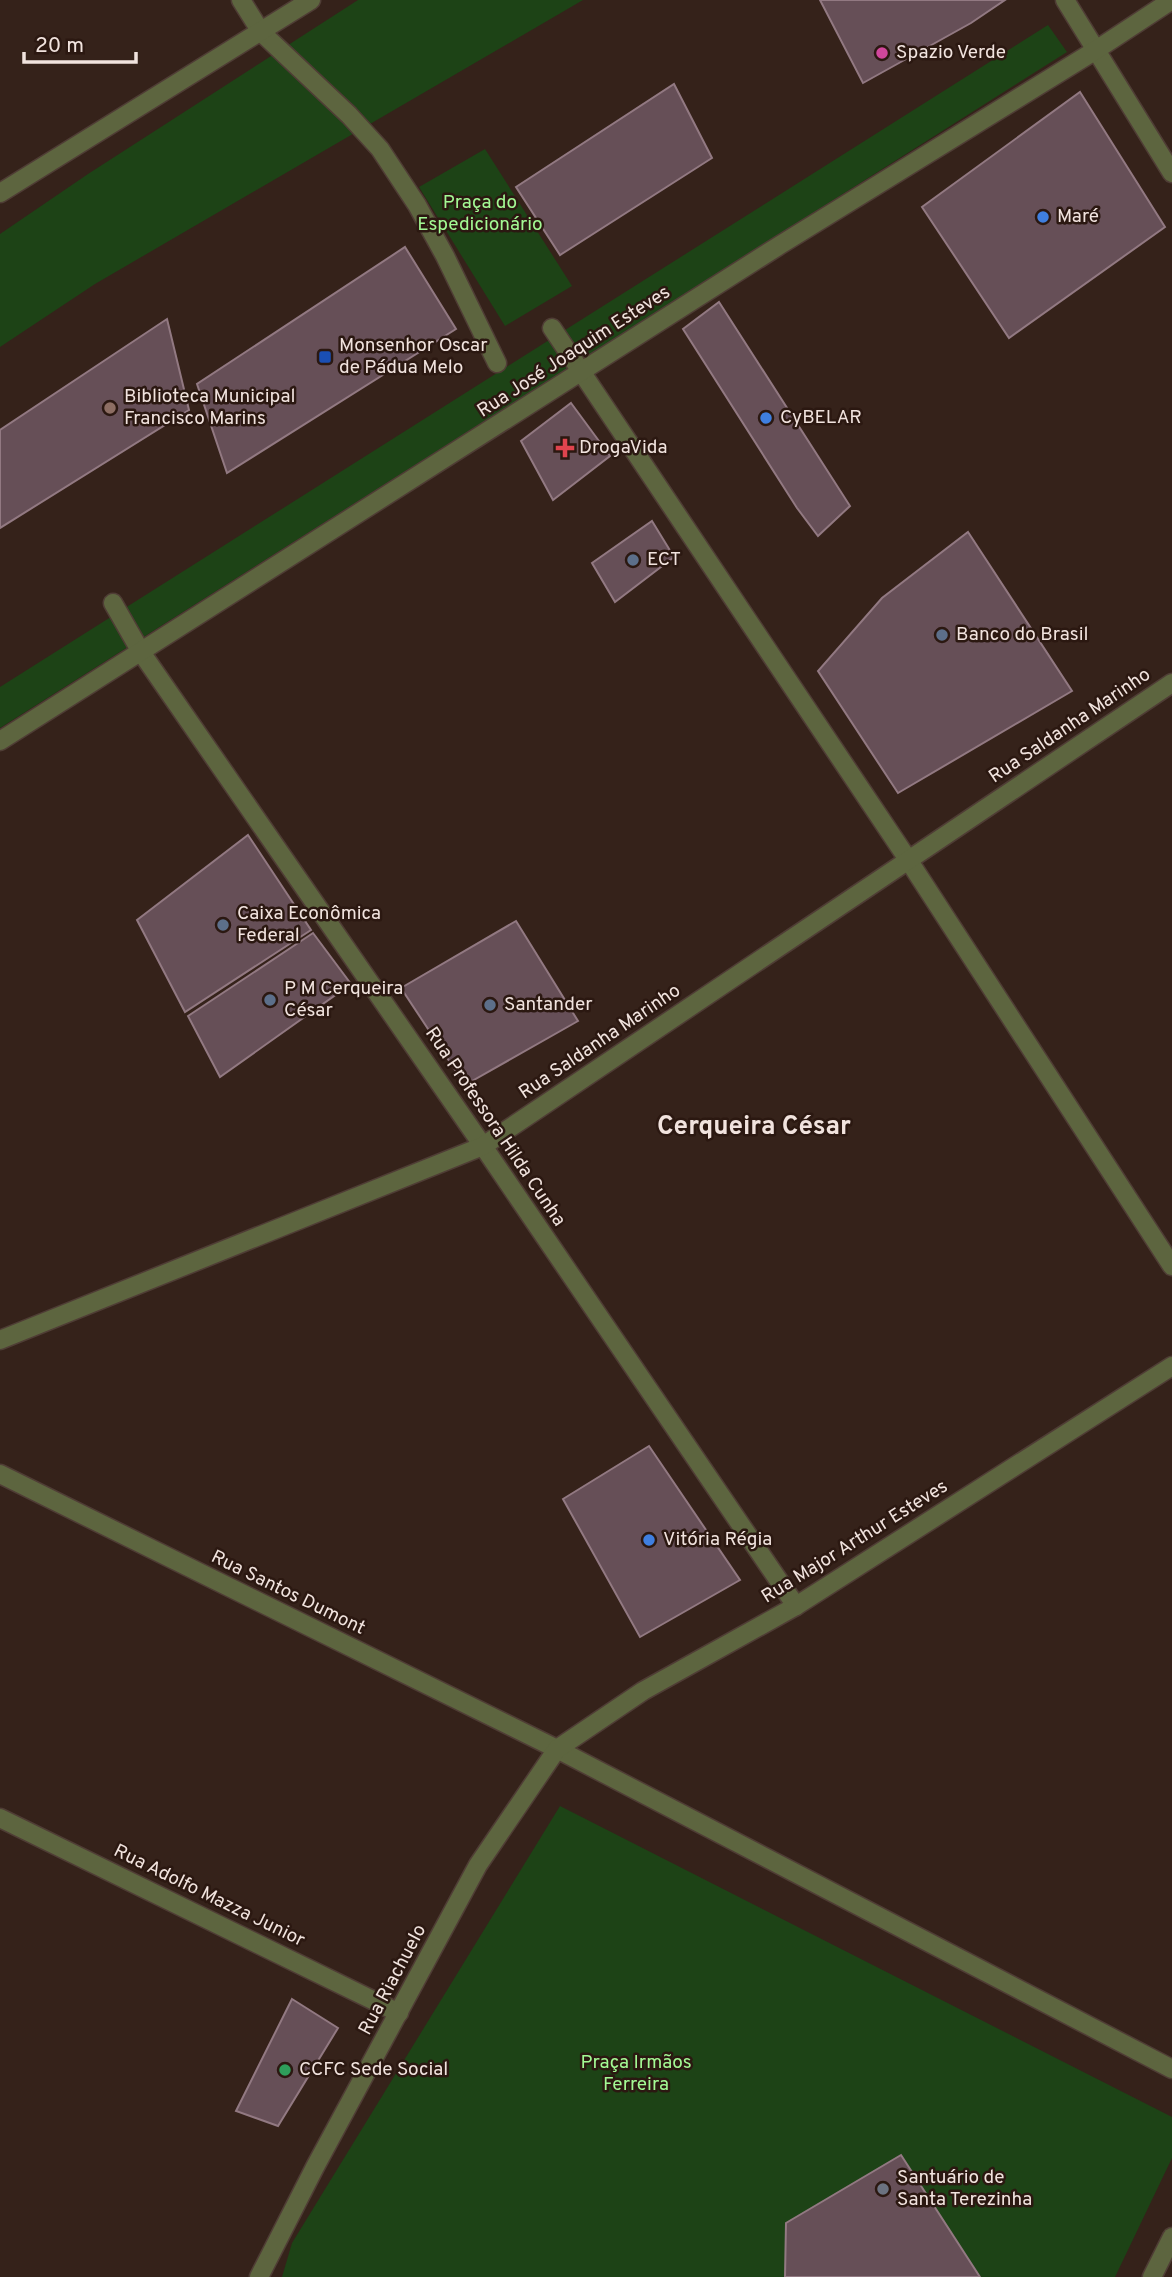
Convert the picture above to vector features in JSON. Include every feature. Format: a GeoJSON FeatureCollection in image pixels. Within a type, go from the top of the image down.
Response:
{"type":"FeatureCollection","features":[{"type":"Feature","properties":{"kind":"street"},"geometry":{"type":"LineString","coordinates":[[241,0],[261,32],[349,115],[380,149],[434,236],[497,363]]}},
{"type":"Feature","properties":{"kind":"street"},"geometry":{"type":"LineString","coordinates":[[0,193],[311,0]]}},
{"type":"Feature","properties":{"kind":"street"},"geometry":{"type":"LineString","coordinates":[[1065,0],[1172,173]]}},
{"type":"Feature","properties":{"kind":"street","name":"Rua José Joaquim Esteves"},"geometry":{"type":"LineString","coordinates":[[0,741],[1172,0]]}},
{"type":"Feature","properties":{"kind":"street"},"geometry":{"type":"LineString","coordinates":[[552,328],[909,861],[1172,1266]]}},
{"type":"Feature","properties":{"kind":"street","name":"Rua Professora Hilda Cunha"},"geometry":{"type":"LineString","coordinates":[[113,603],[141,652],[483,1146],[796,1606]]}},
{"type":"Feature","properties":{"kind":"street","name":"Rua Saldanha Marinho"},"geometry":{"type":"LineString","coordinates":[[0,1340],[483,1146],[1172,684]]}},
{"type":"Feature","properties":{"kind":"street","name":"Rua Major Arthur Esteves"},"geometry":{"type":"LineString","coordinates":[[557,1749],[643,1691],[796,1606],[1172,1366]]}},
{"type":"Feature","properties":{"kind":"street","name":"Rua Santos Dumont"},"geometry":{"type":"LineString","coordinates":[[0,1474],[557,1749]]}},
{"type":"Feature","properties":{"kind":"street"},"geometry":{"type":"LineString","coordinates":[[557,1749],[1172,2069]]}},
{"type":"Feature","properties":{"kind":"street","name":"Rua Riachuelo"},"geometry":{"type":"LineString","coordinates":[[259,2277],[315,2167],[478,1865],[557,1749]]}},
{"type":"Feature","properties":{"kind":"street","name":"Rua Adolfo Mazza Junior"},"geometry":{"type":"LineString","coordinates":[[0,1818],[400,2012]]}},
{"type":"Feature","properties":{"kind":"street"},"geometry":{"type":"LineString","coordinates":[[1152,2277],[1172,2237]]}},
{"type":"Feature","properties":{"kind":"green space"},"geometry":{"type":"Polygon","coordinates":[[[358,0],[583,0],[95,284],[0,347],[0,234],[358,0]]]}},
{"type":"Feature","properties":{"kind":"green space"},"geometry":{"type":"Polygon","coordinates":[[[1048,25],[1067,52],[0,728],[0,687],[1048,25]]]}},
{"type":"Feature","properties":{"kind":"green space","name":"Praça do Espedicionário"},"geometry":{"type":"Polygon","coordinates":[[[485,149],[572,286],[505,326],[419,187],[485,149]]]}},
{"type":"Feature","properties":{"kind":"green space","name":"Praça Irmãos Ferreira"},"geometry":{"type":"Polygon","coordinates":[[[560,1806],[1172,2117],[1172,2158],[1115,2277],[282,2277],[292,2243],[560,1806]]]}},
{"type":"Feature","properties":{"kind":"building","name":"Spazio Verde"},"geometry":{"type":"Polygon","coordinates":[[[820,0],[1005,0],[971,23],[863,83],[820,0]]]}},
{"type":"Feature","properties":{"kind":"building"},"geometry":{"type":"Polygon","coordinates":[[[674,84],[712,158],[560,255],[516,187],[674,84]]]}},
{"type":"Feature","properties":{"kind":"building","name":"Maré"},"geometry":{"type":"Polygon","coordinates":[[[1080,92],[1165,227],[1009,338],[922,207],[1080,92]]]}},
{"type":"Feature","properties":{"kind":"building","name":"Monsenhor Oscar de Pádua Melo"},"geometry":{"type":"Polygon","coordinates":[[[405,247],[456,329],[227,473],[197,384],[405,247]]]}},
{"type":"Feature","properties":{"kind":"building","name":"CyBELAR"},"geometry":{"type":"Polygon","coordinates":[[[719,302],[850,506],[818,536],[797,508],[683,329],[719,302]]]}},
{"type":"Feature","properties":{"kind":"building"},"geometry":{"type":"Polygon","coordinates":[[[167,319],[189,410],[0,528],[0,430],[167,319]]]}},
{"type":"Feature","properties":{"kind":"building","name":"DrogaVida"},"geometry":{"type":"Polygon","coordinates":[[[571,403],[610,456],[553,500],[521,441],[571,403]]]}},
{"type":"Feature","properties":{"kind":"building","name":"ECT"},"geometry":{"type":"Polygon","coordinates":[[[652,521],[674,557],[615,602],[592,563],[652,521]]]}},
{"type":"Feature","properties":{"kind":"building","name":"Banco do Brasil"},"geometry":{"type":"Polygon","coordinates":[[[968,532],[1072,691],[898,793],[818,671],[882,598],[968,532]]]}},
{"type":"Feature","properties":{"kind":"building","name":"Caixa Econômica Federal"},"geometry":{"type":"Polygon","coordinates":[[[248,835],[311,930],[185,1012],[137,920],[248,835]]]}},
{"type":"Feature","properties":{"kind":"building","name":"Santander"},"geometry":{"type":"Polygon","coordinates":[[[516,921],[578,1021],[465,1085],[401,988],[516,921]]]}},
{"type":"Feature","properties":{"kind":"building","name":"P M Cerqueira César"},"geometry":{"type":"Polygon","coordinates":[[[313,933],[351,984],[220,1077],[188,1016],[313,933]]]}},
{"type":"Feature","properties":{"kind":"building","name":"Vitória Régia"},"geometry":{"type":"Polygon","coordinates":[[[649,1446],[740,1580],[640,1637],[563,1499],[649,1446]]]}},
{"type":"Feature","properties":{"kind":"building","name":"CCFC Sede Social"},"geometry":{"type":"Polygon","coordinates":[[[292,1999],[338,2028],[278,2126],[236,2111],[292,1999]]]}},
{"type":"Feature","properties":{"kind":"building","name":"Santuário de Santa Terezinha"},"geometry":{"type":"Polygon","coordinates":[[[901,2155],[980,2277],[785,2277],[786,2223],[901,2155]]]}},
{"type":"Feature","properties":{"kind":"place","name":"Spazio Verde"},"geometry":{"type":"Point","coordinates":[882,53]}},
{"type":"Feature","properties":{"kind":"place","name":"Maré"},"geometry":{"type":"Point","coordinates":[1043,217]}},
{"type":"Feature","properties":{"kind":"place","name":"Monsenhor Oscar de Pádua Melo"},"geometry":{"type":"Point","coordinates":[325,357]}},
{"type":"Feature","properties":{"kind":"place","name":"Biblioteca Municipal Francisco Marins"},"geometry":{"type":"Point","coordinates":[110,408]}},
{"type":"Feature","properties":{"kind":"place","name":"CyBELAR"},"geometry":{"type":"Point","coordinates":[766,418]}},
{"type":"Feature","properties":{"kind":"place","name":"DrogaVida"},"geometry":{"type":"Point","coordinates":[565,448]}},
{"type":"Feature","properties":{"kind":"place","name":"ECT"},"geometry":{"type":"Point","coordinates":[633,560]}},
{"type":"Feature","properties":{"kind":"place","name":"Banco do Brasil"},"geometry":{"type":"Point","coordinates":[942,635]}},
{"type":"Feature","properties":{"kind":"place","name":"Caixa Econômica Federal"},"geometry":{"type":"Point","coordinates":[223,925]}},
{"type":"Feature","properties":{"kind":"place","name":"P M Cerqueira César"},"geometry":{"type":"Point","coordinates":[270,1000]}},
{"type":"Feature","properties":{"kind":"place","name":"Santander"},"geometry":{"type":"Point","coordinates":[490,1005]}},
{"type":"Feature","properties":{"kind":"place","name":"Vitória Régia"},"geometry":{"type":"Point","coordinates":[649,1540]}},
{"type":"Feature","properties":{"kind":"place","name":"CCFC Sede Social"},"geometry":{"type":"Point","coordinates":[285,2070]}},
{"type":"Feature","properties":{"kind":"place","name":"Santuário de Santa Terezinha"},"geometry":{"type":"Point","coordinates":[883,2189]}},
{"type":"Feature","properties":{"kind":"district","name":"Cerqueira César"},"geometry":{"type":"Point","coordinates":[754,1127]}}]}
